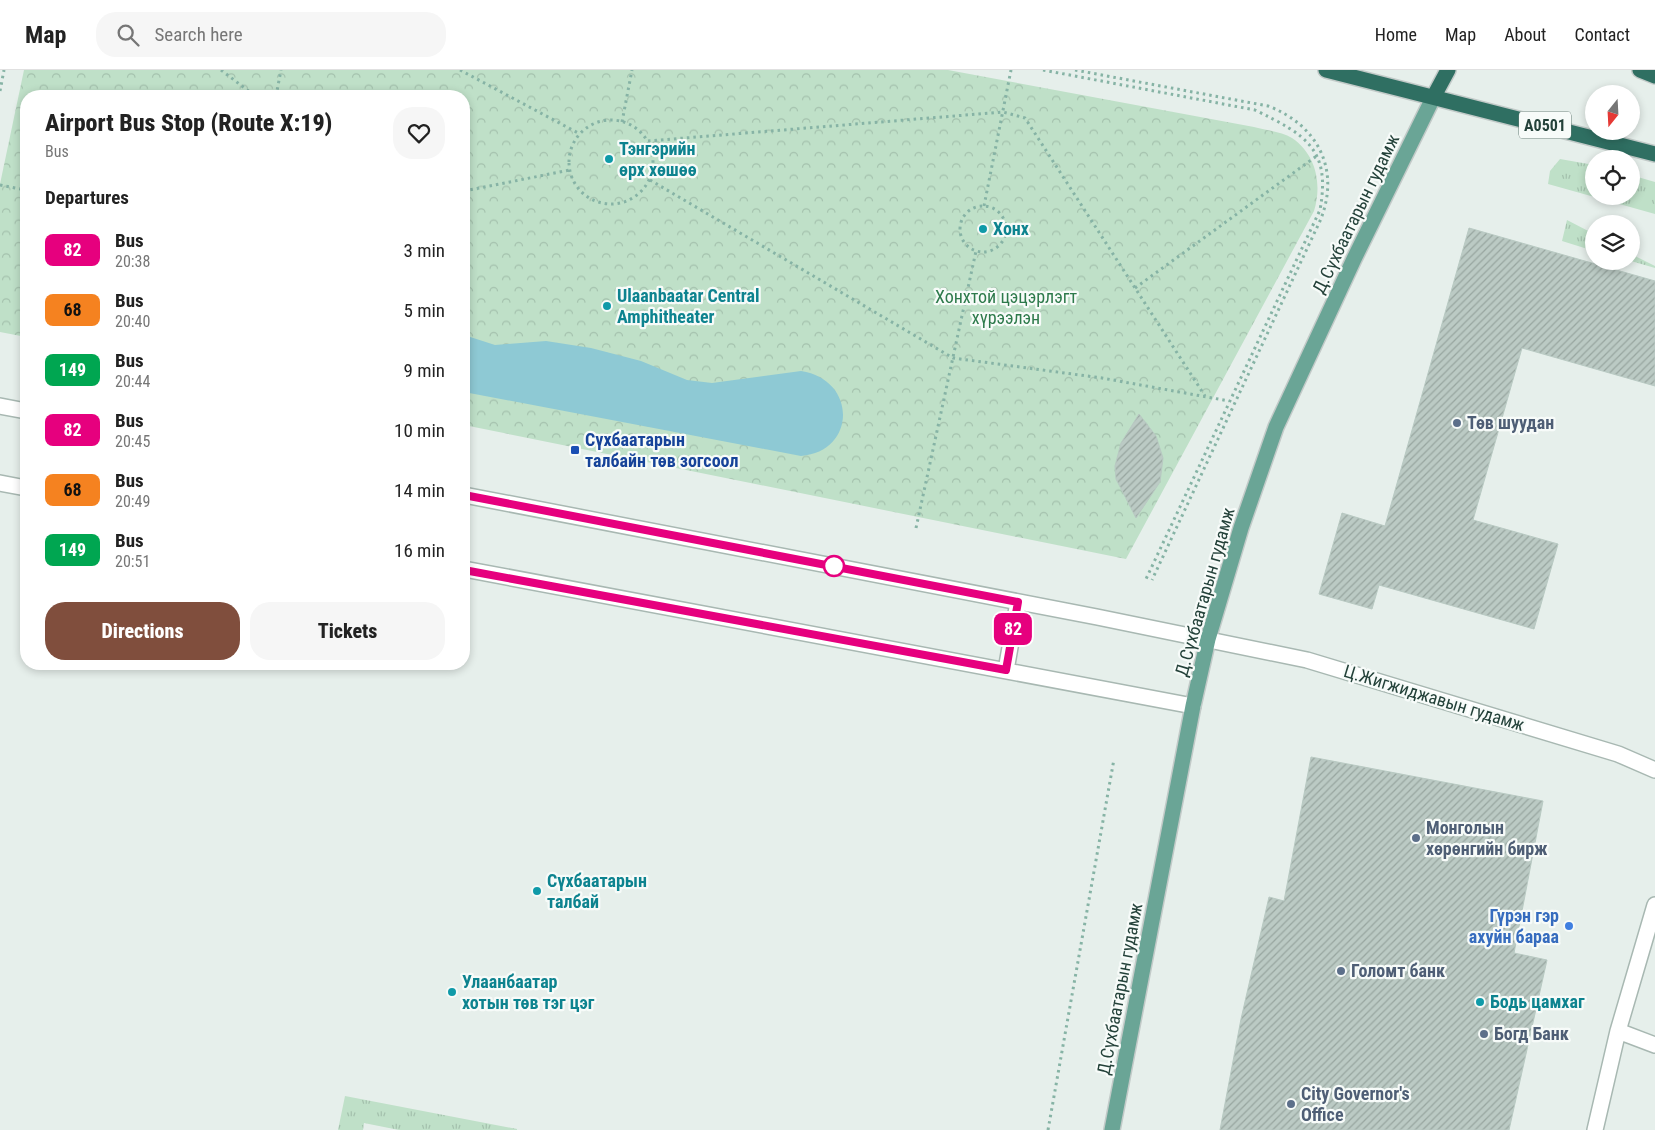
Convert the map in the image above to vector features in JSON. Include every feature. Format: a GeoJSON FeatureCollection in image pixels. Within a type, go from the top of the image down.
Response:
{"type":"FeatureCollection","features":[{"type":"Feature","properties":{"kind":"highway","name":"A0501"},"geometry":{"type":"LineString","coordinates":[[1326,70],[1434,96],[1655,154]]}},
{"type":"Feature","properties":{"kind":"highway"},"geometry":{"type":"LineString","coordinates":[[1434,96],[1448,70]]}},
{"type":"Feature","properties":{"kind":"highway"},"geometry":{"type":"LineString","coordinates":[[1640,70],[1655,76]]}},
{"type":"Feature","properties":{"kind":"main road","name":"Д.Сүхбаатарын гудамж"},"geometry":{"type":"LineString","coordinates":[[1112,1130],[1193,706],[1208,639],[1241,528],[1276,427],[1354,258],[1434,96]]}},
{"type":"Feature","properties":{"kind":"street"},"geometry":{"type":"LineString","coordinates":[[0,406],[20,410]]}},
{"type":"Feature","properties":{"kind":"street"},"geometry":{"type":"LineString","coordinates":[[0,483],[20,487]]}},
{"type":"Feature","properties":{"kind":"street","name":"Ц.Жигжиджавын гудамж"},"geometry":{"type":"LineString","coordinates":[[470,496],[1208,639],[1307,660],[1618,754],[1655,770]]}},
{"type":"Feature","properties":{"kind":"street"},"geometry":{"type":"LineString","coordinates":[[470,571],[1193,706]]}},
{"type":"Feature","properties":{"kind":"street"},"geometry":{"type":"LineString","coordinates":[[1006,670],[1018,602]]}},
{"type":"Feature","properties":{"kind":"street"},"geometry":{"type":"LineString","coordinates":[[1596,1130],[1618,1031],[1655,905]]}},
{"type":"Feature","properties":{"kind":"street"},"geometry":{"type":"LineString","coordinates":[[1618,1031],[1655,1045]]}},
{"type":"Feature","properties":{"kind":"path"},"geometry":{"type":"LineString","coordinates":[[0,91],[4,70]]}},
{"type":"Feature","properties":{"kind":"path"},"geometry":{"type":"LineString","coordinates":[[221,70],[247,90]]}},
{"type":"Feature","properties":{"kind":"path"},"geometry":{"type":"LineString","coordinates":[[277,90],[281,70]]}},
{"type":"Feature","properties":{"kind":"path"},"geometry":{"type":"LineString","coordinates":[[460,70],[580,134]]}},
{"type":"Feature","properties":{"kind":"path"},"geometry":{"type":"LineString","coordinates":[[622,122],[632,70]]}},
{"type":"Feature","properties":{"kind":"path"},"geometry":{"type":"LineString","coordinates":[[984,206],[1012,70]]}},
{"type":"Feature","properties":{"kind":"path"},"geometry":{"type":"LineString","coordinates":[[1043,70],[1256,110],[1284,124],[1304,139],[1318,156],[1323,170],[1324,190],[1320,210],[1228,401],[1146,579]]}},
{"type":"Feature","properties":{"kind":"path"},"geometry":{"type":"LineString","coordinates":[[1075,70],[1268,106],[1286,113],[1304,127],[1319,146],[1328,170],[1327,204],[1152,580]]}},
{"type":"Feature","properties":{"kind":"path"},"geometry":{"type":"LineString","coordinates":[[648,141],[1003,112],[1025,118],[1205,396]]}},
{"type":"Feature","properties":{"kind":"path"},"geometry":{"type":"LineString","coordinates":[[611,120],[622,122],[637,129],[648,141],[653,154],[650,180],[642,192],[631,200],[618,204],[604,204],[592,200],[582,192],[570,170],[571,152],[580,134],[599,122],[611,120]]}},
{"type":"Feature","properties":{"kind":"path"},"geometry":{"type":"LineString","coordinates":[[1135,288],[1318,156]]}},
{"type":"Feature","properties":{"kind":"path"},"geometry":{"type":"LineString","coordinates":[[470,190],[570,170]]}},
{"type":"Feature","properties":{"kind":"path"},"geometry":{"type":"LineString","coordinates":[[650,180],[953,358],[1102,378],[1228,401]]}},
{"type":"Feature","properties":{"kind":"path"},"geometry":{"type":"LineString","coordinates":[[0,185],[20,189]]}},
{"type":"Feature","properties":{"kind":"path"},"geometry":{"type":"LineString","coordinates":[[984,206],[998,211],[1006,224],[1006,232],[998,246],[992,250],[976,251],[964,243],[960,228],[961,221],[970,210],[984,206]]}},
{"type":"Feature","properties":{"kind":"path"},"geometry":{"type":"LineString","coordinates":[[916,528],[976,251]]}},
{"type":"Feature","properties":{"kind":"path"},"geometry":{"type":"LineString","coordinates":[[1048,1130],[1114,759]]}},
{"type":"Feature","properties":{"kind":"green space","name":"Хонхтой цэцэрлэгт хүрээлэн"},"geometry":{"type":"Polygon","coordinates":[[[24,70],[948,70],[1283,134],[1292,138],[1307,153],[1315,171],[1317,191],[1314,211],[1126,559],[470,426],[470,90],[20,90],[20,336],[0,332],[0,184],[24,70]]]}},
{"type":"Feature","properties":{"kind":"green space"},"geometry":{"type":"Polygon","coordinates":[[[1560,159],[1585,163],[1585,194],[1548,184],[1550,171],[1560,159]]]}},
{"type":"Feature","properties":{"kind":"green space"},"geometry":{"type":"Polygon","coordinates":[[[1640,178],[1655,182],[1655,214],[1623,205],[1640,205],[1640,178]]]}},
{"type":"Feature","properties":{"kind":"green space"},"geometry":{"type":"Polygon","coordinates":[[[1567,220],[1585,229],[1585,248],[1562,241],[1567,220]]]}},
{"type":"Feature","properties":{"kind":"green space"},"geometry":{"type":"Polygon","coordinates":[[[1640,258],[1655,266],[1655,268],[1640,264],[1640,258]]]}},
{"type":"Feature","properties":{"kind":"green space"},"geometry":{"type":"Polygon","coordinates":[[[345,1096],[517,1130],[399,1130],[364,1123],[363,1130],[338,1130],[345,1096]]]}},
{"type":"Feature","properties":{"kind":"water"},"geometry":{"type":"Polygon","coordinates":[[[470,337],[495,345],[546,341],[591,348],[641,361],[687,380],[712,383],[801,371],[820,377],[833,388],[841,401],[843,415],[840,430],[832,442],[819,452],[801,456],[470,393],[470,337]]]}},
{"type":"Feature","properties":{"kind":"building","name":"Төв шуудан"},"geometry":{"type":"Polygon","coordinates":[[[1469,228],[1585,261],[1585,270],[1616,270],[1655,281],[1655,386],[1522,348],[1473,520],[1558,544],[1534,629],[1379,585],[1372,609],[1319,594],[1342,513],[1385,526],[1469,228]]]}},
{"type":"Feature","properties":{"kind":"building"},"geometry":{"type":"Polygon","coordinates":[[[1139,414],[1156,436],[1163,458],[1160,482],[1136,518],[1116,479],[1115,466],[1121,443],[1139,414]]]}},
{"type":"Feature","properties":{"kind":"building"},"geometry":{"type":"Polygon","coordinates":[[[1311,757],[1543,801],[1514,953],[1547,960],[1509,1130],[1220,1130],[1241,1019],[1269,897],[1284,901],[1311,757]]]}},
{"type":"Feature","properties":{"kind":"bus line","name":"82"},"geometry":{"type":"LineString","coordinates":[[470,496],[1018,602],[1006,670],[470,571]]}},
{"type":"Feature","properties":{"kind":"place","name":"Тэнгэрийн өрх хөшөө"},"geometry":{"type":"Point","coordinates":[609,159]}},
{"type":"Feature","properties":{"kind":"place","name":"Хонх"},"geometry":{"type":"Point","coordinates":[983,229]}},
{"type":"Feature","properties":{"kind":"place","name":"Ulaanbaatar Central Amphitheater"},"geometry":{"type":"Point","coordinates":[607,306]}},
{"type":"Feature","properties":{"kind":"place","name":"Төв шуудан"},"geometry":{"type":"Point","coordinates":[1457,423]}},
{"type":"Feature","properties":{"kind":"place","name":"Сүхбаатарын талбайн төв зогсоол"},"geometry":{"type":"Point","coordinates":[575,450]}},
{"type":"Feature","properties":{"kind":"place","name":"Монголын хөрөнгийн бирж"},"geometry":{"type":"Point","coordinates":[1416,838]}},
{"type":"Feature","properties":{"kind":"place","name":"Сүхбаатарын талбай"},"geometry":{"type":"Point","coordinates":[537,891]}},
{"type":"Feature","properties":{"kind":"place","name":"Гүрэн гэр ахуйн бараа"},"geometry":{"type":"Point","coordinates":[1569,926]}},
{"type":"Feature","properties":{"kind":"place","name":"Голомт банк"},"geometry":{"type":"Point","coordinates":[1341,971]}},
{"type":"Feature","properties":{"kind":"place","name":"Улаанбаатар хотын төв тэг цэг"},"geometry":{"type":"Point","coordinates":[452,992]}},
{"type":"Feature","properties":{"kind":"place","name":"Бодь цамхаг"},"geometry":{"type":"Point","coordinates":[1480,1002]}},
{"type":"Feature","properties":{"kind":"place","name":"Богд Банк"},"geometry":{"type":"Point","coordinates":[1484,1034]}},
{"type":"Feature","properties":{"kind":"place","name":"City Governor's Office"},"geometry":{"type":"Point","coordinates":[1291,1104]}}]}
